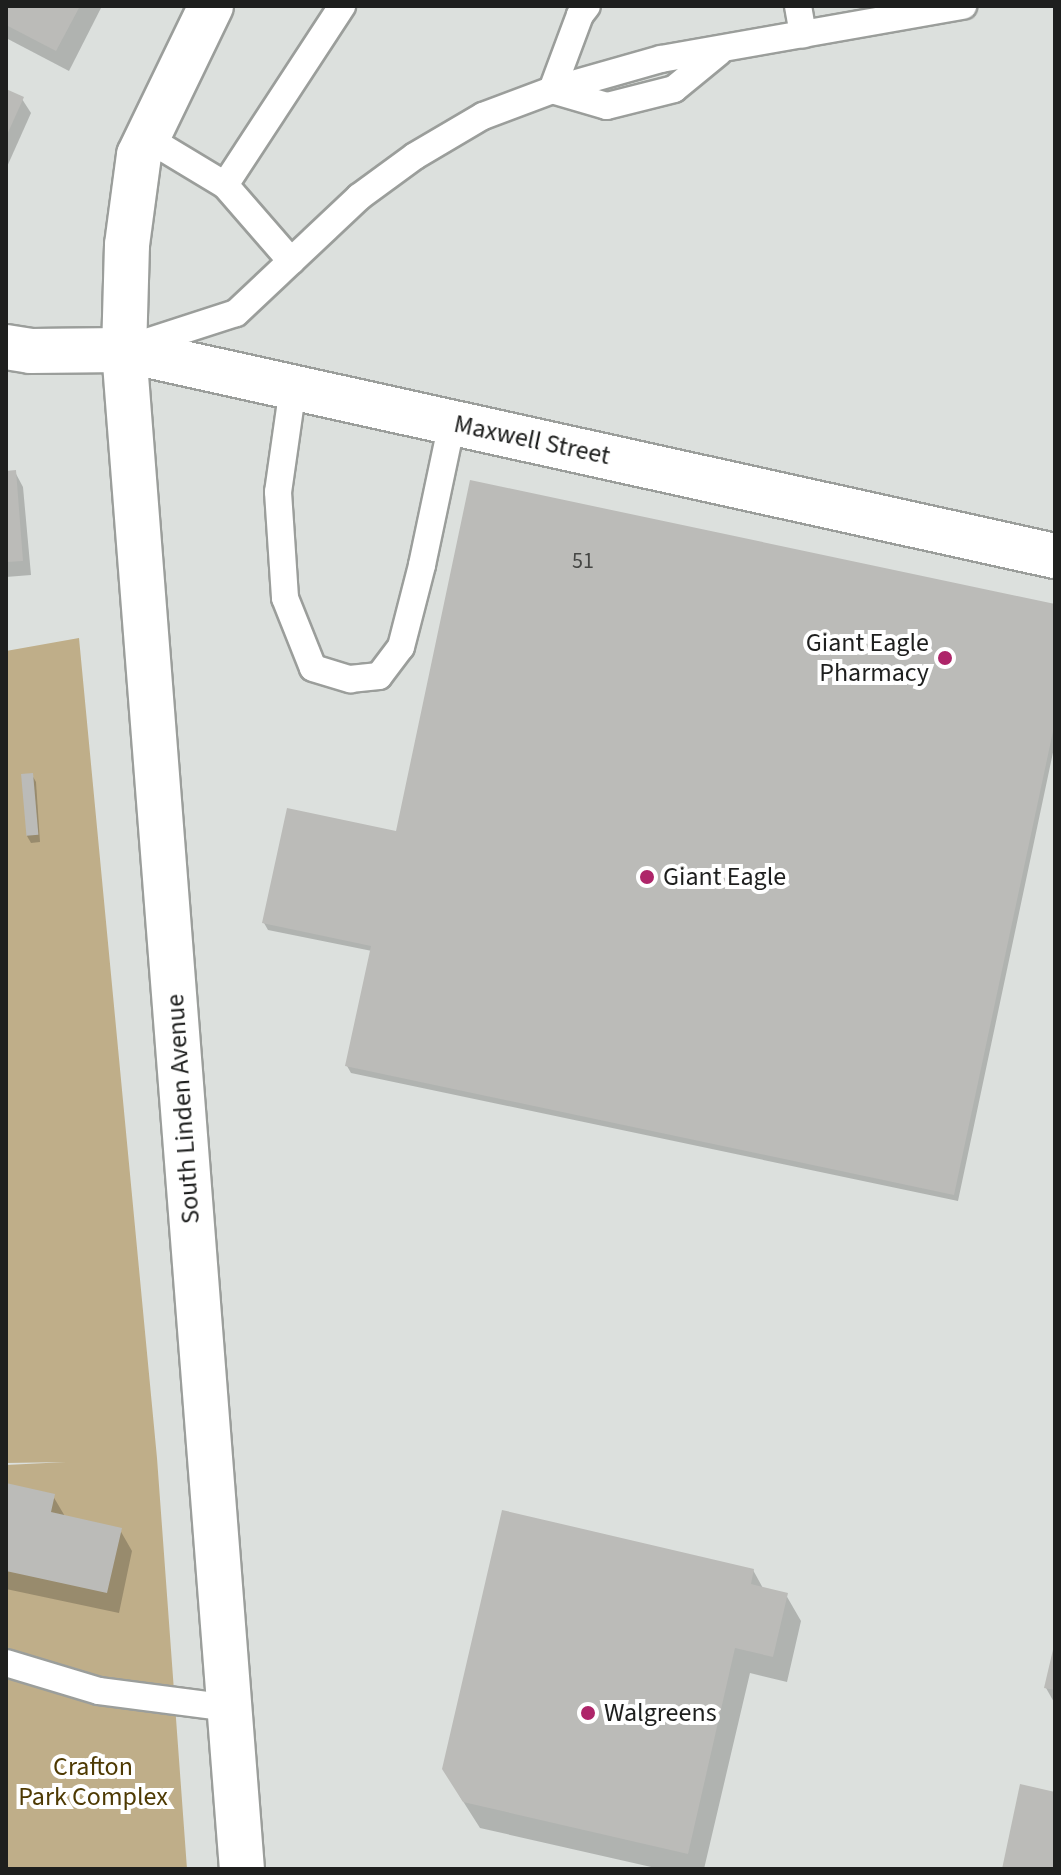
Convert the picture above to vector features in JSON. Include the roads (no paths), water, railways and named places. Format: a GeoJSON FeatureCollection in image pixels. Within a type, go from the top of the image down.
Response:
{"type":"FeatureCollection","features":[{"type":"Feature","properties":{"kind":"street","name":"South Linden Avenue"},"geometry":{"type":"LineString","coordinates":[[211,6],[139,155],[127,245],[124,350],[242,1869]]}},
{"type":"Feature","properties":{"kind":"street","name":"Maxwell Street"},"geometry":{"type":"LineString","coordinates":[[6,347],[30,351],[124,350],[1055,556]]}},
{"type":"Feature","properties":{"kind":"lane"},"geometry":{"type":"LineString","coordinates":[[225,185],[342,6]]}},
{"type":"Feature","properties":{"kind":"lane"},"geometry":{"type":"LineString","coordinates":[[552,90],[580,15],[587,6]]}},
{"type":"Feature","properties":{"kind":"lane"},"geometry":{"type":"LineString","coordinates":[[798,6],[803,35]]}},
{"type":"Feature","properties":{"kind":"lane"},"geometry":{"type":"LineString","coordinates":[[124,350],[236,313],[359,197],[415,156],[483,116],[552,90],[661,59],[963,6]]}},
{"type":"Feature","properties":{"kind":"lane"},"geometry":{"type":"LineString","coordinates":[[147,138],[225,185],[291,261]]}},
{"type":"Feature","properties":{"kind":"lane"},"geometry":{"type":"LineString","coordinates":[[293,387],[278,492],[285,598],[313,668],[350,679],[379,676],[401,647],[452,423]]}},
{"type":"Feature","properties":{"kind":"lane"},"geometry":{"type":"LineString","coordinates":[[6,1663],[99,1691],[230,1708]]}},
{"type":"Feature","properties":{"kind":"place","name":"Giant Eagle Pharmacy"},"geometry":{"type":"Point","coordinates":[945,658]}},
{"type":"Feature","properties":{"kind":"place","name":"Giant Eagle"},"geometry":{"type":"Point","coordinates":[647,877]}},
{"type":"Feature","properties":{"kind":"place","name":"Walgreens"},"geometry":{"type":"Point","coordinates":[588,1713]}},
{"type":"Feature","properties":{"kind":"park label","name":"Crafton Park Complex"},"geometry":{"type":"Point","coordinates":[93,1782]}}]}
